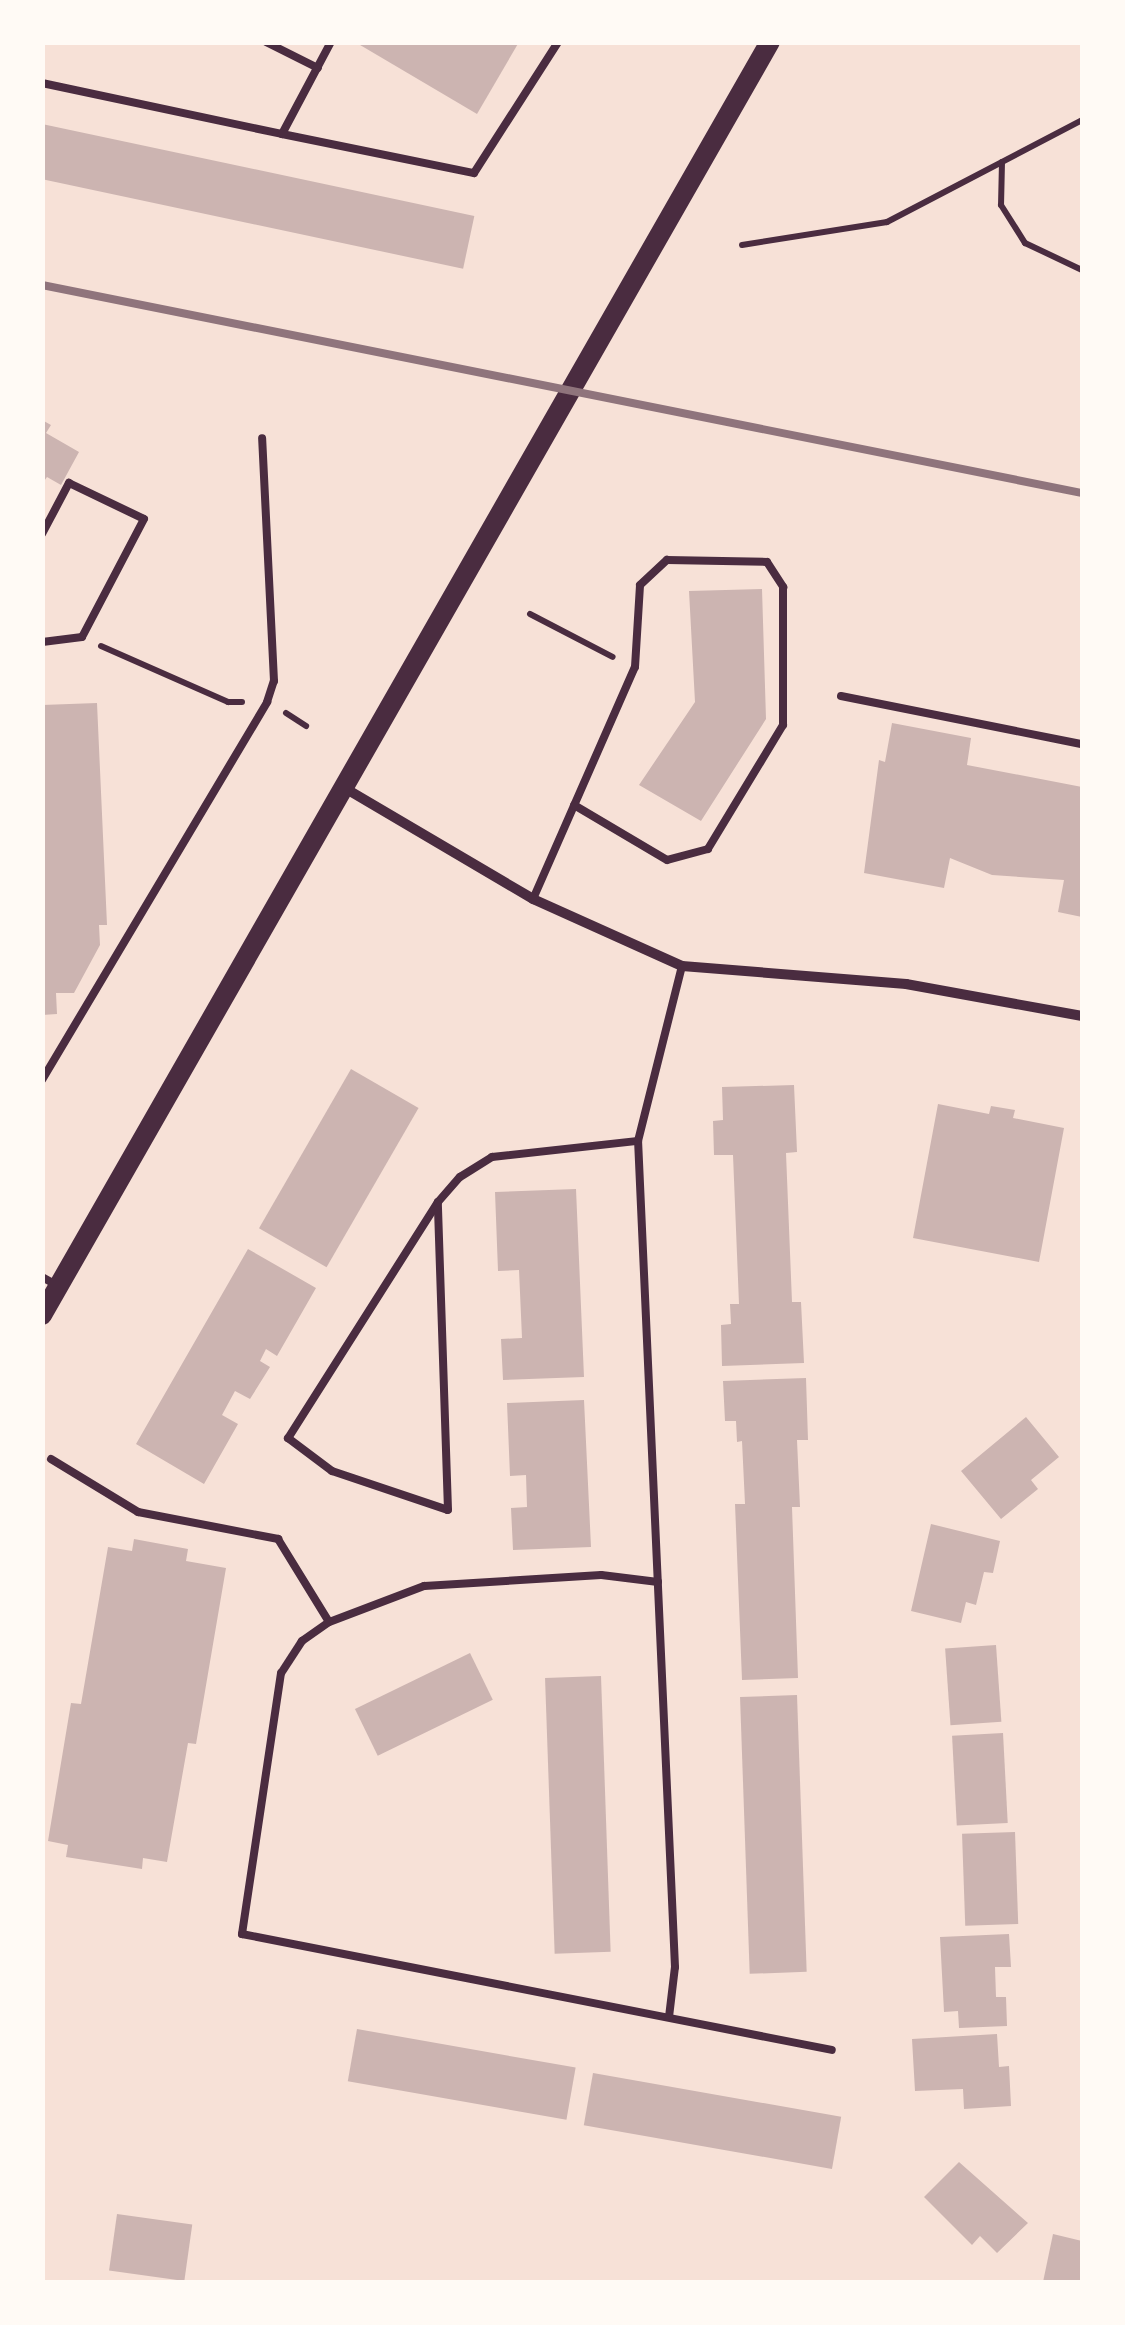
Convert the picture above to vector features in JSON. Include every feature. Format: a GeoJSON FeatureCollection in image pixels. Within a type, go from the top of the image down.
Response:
{"type":"FeatureCollection","features":[{"type":"Feature","properties":{"kind":"main road"},"geometry":{"type":"LineString","coordinates":[[42,1315],[50,1282],[344,786],[770,42]]}},
{"type":"Feature","properties":{"kind":"street"},"geometry":{"type":"LineString","coordinates":[[344,786],[533,898],[682,966],[906,984],[1082,1016]]}},
{"type":"Feature","properties":{"kind":"lane"},"geometry":{"type":"LineString","coordinates":[[266,42],[318,68]]}},
{"type":"Feature","properties":{"kind":"lane"},"geometry":{"type":"LineString","coordinates":[[282,134],[331,42]]}},
{"type":"Feature","properties":{"kind":"lane"},"geometry":{"type":"LineString","coordinates":[[42,84],[474,173],[558,42]]}},
{"type":"Feature","properties":{"kind":"lane"},"geometry":{"type":"LineString","coordinates":[[42,1080],[267,702],[274,681],[262,438]]}},
{"type":"Feature","properties":{"kind":"lane"},"geometry":{"type":"LineString","coordinates":[[42,534],[69,483],[144,519],[82,637],[42,642]]}},
{"type":"Feature","properties":{"kind":"lane"},"geometry":{"type":"LineString","coordinates":[[533,898],[574,805],[635,667],[640,585],[667,560],[766,562],[783,587],[783,725],[708,850],[667,860],[574,805]]}},
{"type":"Feature","properties":{"kind":"lane"},"geometry":{"type":"LineString","coordinates":[[840,696],[1082,744]]}},
{"type":"Feature","properties":{"kind":"lane"},"geometry":{"type":"LineString","coordinates":[[668,2017],[675,1967],[638,1141],[682,966]]}},
{"type":"Feature","properties":{"kind":"lane"},"geometry":{"type":"LineString","coordinates":[[438,1202],[448,1510],[332,1471],[288,1438],[438,1202],[460,1177],[492,1157],[638,1141]]}},
{"type":"Feature","properties":{"kind":"lane"},"geometry":{"type":"LineString","coordinates":[[50,1458],[138,1512],[278,1539],[329,1622]]}},
{"type":"Feature","properties":{"kind":"lane"},"geometry":{"type":"LineString","coordinates":[[658,1582],[601,1575],[424,1586],[329,1622],[302,1641],[281,1673],[242,1934],[832,2050]]}},
{"type":"Feature","properties":{"kind":"path"},"geometry":{"type":"LineString","coordinates":[[742,245],[887,222],[1082,120]]}},
{"type":"Feature","properties":{"kind":"path"},"geometry":{"type":"LineString","coordinates":[[1002,162],[1002,204],[1025,243],[1082,270]]}},
{"type":"Feature","properties":{"kind":"path"},"geometry":{"type":"LineString","coordinates":[[530,614],[635,667]]}},
{"type":"Feature","properties":{"kind":"path"},"geometry":{"type":"LineString","coordinates":[[82,637],[228,702],[267,702]]}},
{"type":"Feature","properties":{"kind":"building"},"geometry":{"type":"Polygon","coordinates":[[[355,42],[519,42],[477,114],[355,42]]]}},
{"type":"Feature","properties":{"kind":"building"},"geometry":{"type":"Polygon","coordinates":[[[42,124],[474,216],[463,269],[42,179],[42,124]]]}},
{"type":"Feature","properties":{"kind":"building"},"geometry":{"type":"Polygon","coordinates":[[[42,420],[51,425],[46,433],[79,452],[61,485],[47,477],[42,484],[42,420]]]}},
{"type":"Feature","properties":{"kind":"building"},"geometry":{"type":"Polygon","coordinates":[[[762,589],[766,719],[701,821],[639,785],[695,702],[689,591],[762,589]]]}},
{"type":"Feature","properties":{"kind":"building"},"geometry":{"type":"Polygon","coordinates":[[[97,703],[107,925],[99,925],[100,945],[74,993],[56,993],[57,1014],[42,1015],[42,705],[97,703]]]}},
{"type":"Feature","properties":{"kind":"building"},"geometry":{"type":"Polygon","coordinates":[[[892,723],[971,738],[967,765],[1082,787],[1082,917],[1058,912],[1064,880],[992,875],[950,858],[944,888],[864,873],[879,760],[885,762],[892,723]]]}},
{"type":"Feature","properties":{"kind":"building"},"geometry":{"type":"Polygon","coordinates":[[[351,1069],[419,1108],[327,1267],[259,1228],[351,1069]]]}},
{"type":"Feature","properties":{"kind":"building"},"geometry":{"type":"Polygon","coordinates":[[[794,1085],[797,1152],[786,1153],[792,1302],[801,1302],[804,1363],[722,1366],[721,1325],[731,1324],[730,1304],[739,1304],[733,1155],[714,1155],[713,1121],[723,1120],[722,1087],[794,1085]]]}},
{"type":"Feature","properties":{"kind":"building"},"geometry":{"type":"Polygon","coordinates":[[[938,1104],[989,1114],[991,1106],[1015,1110],[1013,1118],[1064,1128],[1039,1262],[913,1238],[938,1104]]]}},
{"type":"Feature","properties":{"kind":"building"},"geometry":{"type":"Polygon","coordinates":[[[576,1189],[584,1377],[503,1380],[501,1339],[522,1338],[519,1270],[498,1271],[495,1192],[576,1189]]]}},
{"type":"Feature","properties":{"kind":"building"},"geometry":{"type":"Polygon","coordinates":[[[248,1249],[316,1288],[277,1356],[266,1349],[260,1361],[270,1367],[250,1399],[235,1391],[222,1415],[238,1424],[204,1484],[136,1444],[248,1249]]]}},
{"type":"Feature","properties":{"kind":"building"},"geometry":{"type":"Polygon","coordinates":[[[806,1378],[808,1440],[797,1440],[800,1507],[792,1507],[798,1678],[742,1680],[735,1504],[745,1504],[742,1441],[737,1442],[736,1421],[725,1421],[723,1381],[806,1378]]]}},
{"type":"Feature","properties":{"kind":"building"},"geometry":{"type":"Polygon","coordinates":[[[584,1400],[591,1547],[513,1550],[511,1508],[527,1507],[526,1475],[510,1476],[507,1403],[584,1400]]]}},
{"type":"Feature","properties":{"kind":"building"},"geometry":{"type":"Polygon","coordinates":[[[1026,1417],[1059,1457],[1031,1480],[1038,1489],[1001,1519],[961,1471],[1026,1417]]]}},
{"type":"Feature","properties":{"kind":"building"},"geometry":{"type":"Polygon","coordinates":[[[931,1524],[1000,1541],[993,1573],[984,1572],[976,1605],[966,1602],[961,1623],[911,1611],[931,1524]]]}},
{"type":"Feature","properties":{"kind":"building"},"geometry":{"type":"Polygon","coordinates":[[[134,1539],[188,1549],[186,1561],[226,1568],[196,1744],[188,1743],[167,1862],[143,1858],[142,1869],[66,1857],[68,1845],[48,1841],[71,1703],[81,1704],[108,1547],[132,1551],[134,1539]]]}},
{"type":"Feature","properties":{"kind":"building"},"geometry":{"type":"Polygon","coordinates":[[[996,1645],[1001,1722],[950,1725],[945,1649],[996,1645]]]}},
{"type":"Feature","properties":{"kind":"building"},"geometry":{"type":"Polygon","coordinates":[[[470,1653],[493,1700],[378,1756],[355,1709],[470,1653]]]}},
{"type":"Feature","properties":{"kind":"building"},"geometry":{"type":"Polygon","coordinates":[[[601,1676],[611,1952],[555,1954],[545,1678],[601,1676]]]}},
{"type":"Feature","properties":{"kind":"building"},"geometry":{"type":"Polygon","coordinates":[[[797,1695],[807,1972],[750,1974],[740,1697],[797,1695]]]}},
{"type":"Feature","properties":{"kind":"building"},"geometry":{"type":"Polygon","coordinates":[[[1003,1733],[1008,1823],[957,1826],[952,1736],[1003,1733]]]}},
{"type":"Feature","properties":{"kind":"building"},"geometry":{"type":"Polygon","coordinates":[[[1015,1832],[1018,1924],[965,1926],[962,1834],[1015,1832]]]}},
{"type":"Feature","properties":{"kind":"building"},"geometry":{"type":"Polygon","coordinates":[[[1009,1934],[1011,1967],[995,1967],[996,1997],[1006,1997],[1007,2026],[959,2028],[958,2011],[944,2012],[940,1937],[1009,1934]]]}},
{"type":"Feature","properties":{"kind":"building"},"geometry":{"type":"Polygon","coordinates":[[[357,2029],[576,2068],[566,2120],[348,2081],[357,2029]]]}},
{"type":"Feature","properties":{"kind":"building"},"geometry":{"type":"Polygon","coordinates":[[[997,2034],[999,2067],[1009,2066],[1011,2106],[964,2109],[963,2089],[915,2091],[912,2039],[997,2034]]]}},
{"type":"Feature","properties":{"kind":"building"},"geometry":{"type":"Polygon","coordinates":[[[593,2073],[841,2117],[832,2169],[584,2125],[593,2073]]]}},
{"type":"Feature","properties":{"kind":"building"},"geometry":{"type":"Polygon","coordinates":[[[959,2162],[1028,2223],[997,2253],[980,2236],[972,2245],[924,2197],[959,2162]]]}},
{"type":"Feature","properties":{"kind":"building"},"geometry":{"type":"Polygon","coordinates":[[[117,2214],[192,2225],[184,2281],[109,2270],[117,2214]]]}},
{"type":"Feature","properties":{"kind":"building"},"geometry":{"type":"Polygon","coordinates":[[[1053,2234],[1082,2241],[1082,2282],[1043,2282],[1053,2234]]]}},
{"type":"Feature","properties":{"kind":"railway"},"geometry":{"type":"LineString","coordinates":[[42,285],[1082,493]]}}]}
